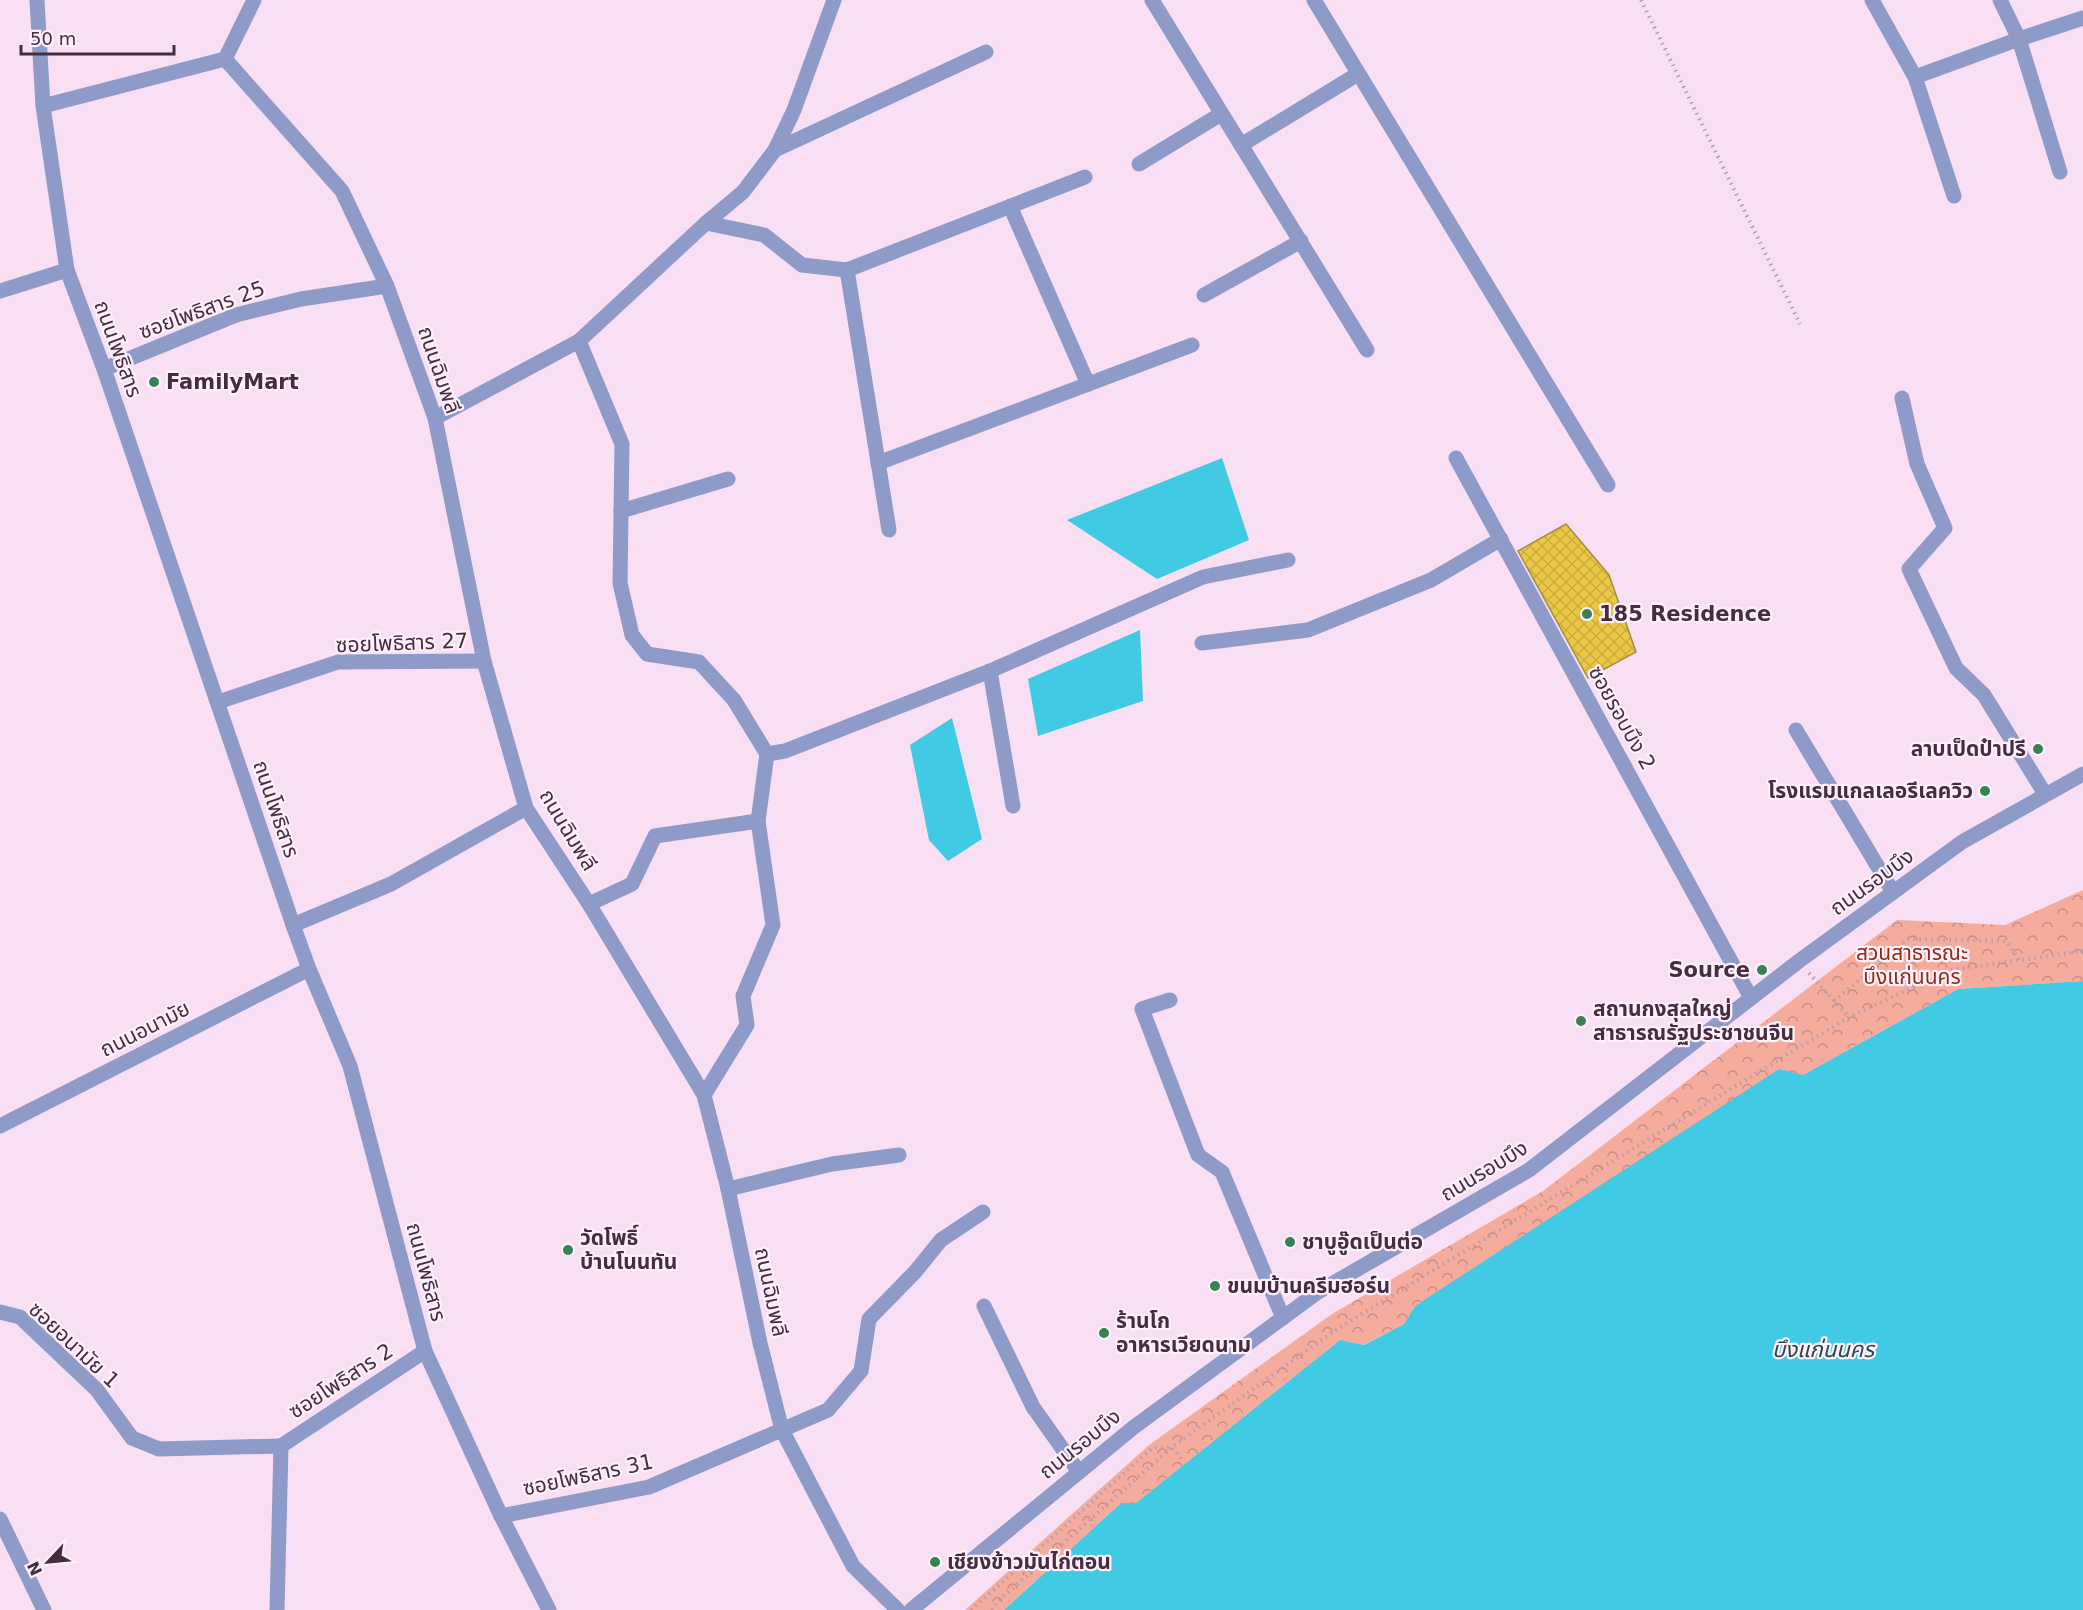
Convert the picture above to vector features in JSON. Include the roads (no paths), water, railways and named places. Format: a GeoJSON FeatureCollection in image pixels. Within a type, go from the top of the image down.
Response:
{"type":"FeatureCollection","features":[{"type":"Feature","properties":{"kind":"street","name":"ถนนโพธิสาร"},"geometry":{"type":"LineString","coordinates":[[37,0],[43,106],[67,270],[104,369],[293,925],[350,1066],[425,1351],[501,1516],[549,1610]]}},
{"type":"Feature","properties":{"kind":"street"},"geometry":{"type":"LineString","coordinates":[[43,106],[225,59],[254,0]]}},
{"type":"Feature","properties":{"kind":"street"},"geometry":{"type":"LineString","coordinates":[[435,418],[579,341],[706,223],[743,192],[775,150],[794,110],[834,0]]}},
{"type":"Feature","properties":{"kind":"street"},"geometry":{"type":"LineString","coordinates":[[1152,0],[1367,350]]}},
{"type":"Feature","properties":{"kind":"street"},"geometry":{"type":"LineString","coordinates":[[1314,0],[1608,485]]}},
{"type":"Feature","properties":{"kind":"street"},"geometry":{"type":"LineString","coordinates":[[1872,0],[1915,77],[1954,196]]}},
{"type":"Feature","properties":{"kind":"street"},"geometry":{"type":"LineString","coordinates":[[2000,0],[2019,39],[2061,172]]}},
{"type":"Feature","properties":{"kind":"street"},"geometry":{"type":"LineString","coordinates":[[1915,77],[2083,18]]}},
{"type":"Feature","properties":{"kind":"street"},"geometry":{"type":"LineString","coordinates":[[775,150],[986,52]]}},
{"type":"Feature","properties":{"kind":"street","name":"ถนนฉิมพลี"},"geometry":{"type":"LineString","coordinates":[[225,59],[342,190],[387,286],[435,418],[484,661],[526,808],[589,904],[704,1095],[728,1189],[760,1343],[782,1430],[853,1566],[898,1610]]}},
{"type":"Feature","properties":{"kind":"street"},"geometry":{"type":"LineString","coordinates":[[1241,144],[1358,74]]}},
{"type":"Feature","properties":{"kind":"street"},"geometry":{"type":"LineString","coordinates":[[1139,164],[1221,114]]}},
{"type":"Feature","properties":{"kind":"street"},"geometry":{"type":"LineString","coordinates":[[706,223],[764,235],[802,265],[847,270],[1085,177]]}},
{"type":"Feature","properties":{"kind":"street"},"geometry":{"type":"LineString","coordinates":[[1010,206],[1088,384]]}},
{"type":"Feature","properties":{"kind":"street"},"geometry":{"type":"LineString","coordinates":[[1204,295],[1301,241]]}},
{"type":"Feature","properties":{"kind":"street"},"geometry":{"type":"LineString","coordinates":[[0,291],[67,270]]}},
{"type":"Feature","properties":{"kind":"street"},"geometry":{"type":"LineString","coordinates":[[847,270],[889,530]]}},
{"type":"Feature","properties":{"kind":"street","name":"ซอยโพธิสาร 25"},"geometry":{"type":"LineString","coordinates":[[104,369],[236,315],[301,298],[387,286]]}},
{"type":"Feature","properties":{"kind":"street"},"geometry":{"type":"LineString","coordinates":[[579,341],[622,444],[620,583],[632,635],[647,654],[699,662],[734,700],[768,754],[758,820],[773,925],[743,996],[747,1025],[704,1095]]}},
{"type":"Feature","properties":{"kind":"street"},"geometry":{"type":"LineString","coordinates":[[878,463],[1192,345]]}},
{"type":"Feature","properties":{"kind":"street"},"geometry":{"type":"LineString","coordinates":[[1902,398],[1917,464],[1945,528],[1910,569],[1956,668],[1984,695],[2045,794]]}},
{"type":"Feature","properties":{"kind":"street","name":"ซอยรอบบึง 2"},"geometry":{"type":"LineString","coordinates":[[1456,458],[1751,998]]}},
{"type":"Feature","properties":{"kind":"street"},"geometry":{"type":"LineString","coordinates":[[621,511],[728,478]]}},
{"type":"Feature","properties":{"kind":"street"},"geometry":{"type":"LineString","coordinates":[[1202,643],[1308,630],[1431,580],[1501,539]]}},
{"type":"Feature","properties":{"kind":"street"},"geometry":{"type":"LineString","coordinates":[[768,754],[785,751],[990,671],[1203,577],[1288,560]]}},
{"type":"Feature","properties":{"kind":"street","name":"ซอยโพธิสาร 27"},"geometry":{"type":"LineString","coordinates":[[218,702],[338,662],[484,661]]}},
{"type":"Feature","properties":{"kind":"street"},"geometry":{"type":"LineString","coordinates":[[990,671],[1013,806]]}},
{"type":"Feature","properties":{"kind":"street"},"geometry":{"type":"LineString","coordinates":[[1796,730],[1893,892]]}},
{"type":"Feature","properties":{"kind":"street","name":"ถนนรอบบึง"},"geometry":{"type":"LineString","coordinates":[[911,1610],[1134,1426],[1318,1292],[1529,1170],[1799,961],[1962,842],[2083,774]]}},
{"type":"Feature","properties":{"kind":"street"},"geometry":{"type":"LineString","coordinates":[[293,925],[391,884],[526,808]]}},
{"type":"Feature","properties":{"kind":"street"},"geometry":{"type":"LineString","coordinates":[[589,904],[632,884],[655,836],[758,820]]}},
{"type":"Feature","properties":{"kind":"street","name":"ถนนอนามัย"},"geometry":{"type":"LineString","coordinates":[[0,1126],[309,969]]}},
{"type":"Feature","properties":{"kind":"street"},"geometry":{"type":"LineString","coordinates":[[1170,1000],[1142,1009],[1198,1155],[1222,1172],[1283,1318]]}},
{"type":"Feature","properties":{"kind":"street"},"geometry":{"type":"LineString","coordinates":[[728,1189],[832,1164],[899,1155]]}},
{"type":"Feature","properties":{"kind":"street","name":"ซอยโพธิสาร 31"},"geometry":{"type":"LineString","coordinates":[[501,1516],[649,1487],[828,1410],[861,1371],[869,1318],[915,1272],[941,1240],[983,1212]]}},
{"type":"Feature","properties":{"kind":"street"},"geometry":{"type":"LineString","coordinates":[[984,1306],[1033,1407],[1078,1472]]}},
{"type":"Feature","properties":{"kind":"street","name":"ซอยอนามัย 1"},"geometry":{"type":"LineString","coordinates":[[0,1312],[20,1317],[97,1390],[132,1438],[159,1449],[281,1446]]}},
{"type":"Feature","properties":{"kind":"street","name":"ซอยโพธิสาร 2"},"geometry":{"type":"LineString","coordinates":[[281,1446],[425,1351]]}},
{"type":"Feature","properties":{"kind":"street"},"geometry":{"type":"LineString","coordinates":[[277,1610],[281,1446]]}},
{"type":"Feature","properties":{"kind":"street"},"geometry":{"type":"LineString","coordinates":[[0,1519],[44,1610]]}},
{"type":"Feature","properties":{"kind":"water"},"geometry":{"type":"Polygon","coordinates":[[[1222,458],[1249,540],[1157,579],[1067,520],[1222,458]]]}},
{"type":"Feature","properties":{"kind":"water"},"geometry":{"type":"Polygon","coordinates":[[[1140,630],[1143,701],[1038,736],[1028,679],[1140,630]]]}},
{"type":"Feature","properties":{"kind":"water"},"geometry":{"type":"Polygon","coordinates":[[[952,718],[982,839],[948,861],[929,840],[910,745],[952,718]]]}},
{"type":"Feature","properties":{"kind":"water","name":"บึงแก่นนคร"},"geometry":{"type":"Polygon","coordinates":[[[2083,981],[2083,1610],[1004,1610],[1121,1503],[1136,1503],[1340,1340],[1364,1345],[1404,1324],[1415,1306],[1779,1069],[1803,1075],[1958,989],[2083,981]]]}},
{"type":"Feature","properties":{"kind":"place","name":"FamilyMart"},"geometry":{"type":"Point","coordinates":[154,382]}},
{"type":"Feature","properties":{"kind":"place","name":"185 Residence"},"geometry":{"type":"Point","coordinates":[1587,614]}},
{"type":"Feature","properties":{"kind":"place","name":"ลาบเป็ดป๋าปรี"},"geometry":{"type":"Point","coordinates":[2038,749]}},
{"type":"Feature","properties":{"kind":"place","name":"โรงแรมแกลเลอรีเลควิว"},"geometry":{"type":"Point","coordinates":[1985,791]}},
{"type":"Feature","properties":{"kind":"place","name":"Source"},"geometry":{"type":"Point","coordinates":[1762,970]}},
{"type":"Feature","properties":{"kind":"place","name":"สถานกงสุลใหญ่ สาธารณรัฐประชาชนจีน"},"geometry":{"type":"Point","coordinates":[1581,1021]}},
{"type":"Feature","properties":{"kind":"place","name":"ชาบูอู๊ดเป็นต่อ"},"geometry":{"type":"Point","coordinates":[1290,1242]}},
{"type":"Feature","properties":{"kind":"place","name":"วัดโพธิ์ บ้านโนนทัน"},"geometry":{"type":"Point","coordinates":[568,1250]}},
{"type":"Feature","properties":{"kind":"place","name":"ขนมบ้านครีมฮอร์น"},"geometry":{"type":"Point","coordinates":[1215,1286]}},
{"type":"Feature","properties":{"kind":"place","name":"ร้านโก อาหารเวียดนาม"},"geometry":{"type":"Point","coordinates":[1104,1333]}},
{"type":"Feature","properties":{"kind":"place","name":"เชียงข้าวมันไก่ตอน"},"geometry":{"type":"Point","coordinates":[935,1562]}},
{"type":"Feature","properties":{"kind":"park label","name":"สวนสาธารณะ บึงแก่นนคร"},"geometry":{"type":"Point","coordinates":[1912,965]}}]}
